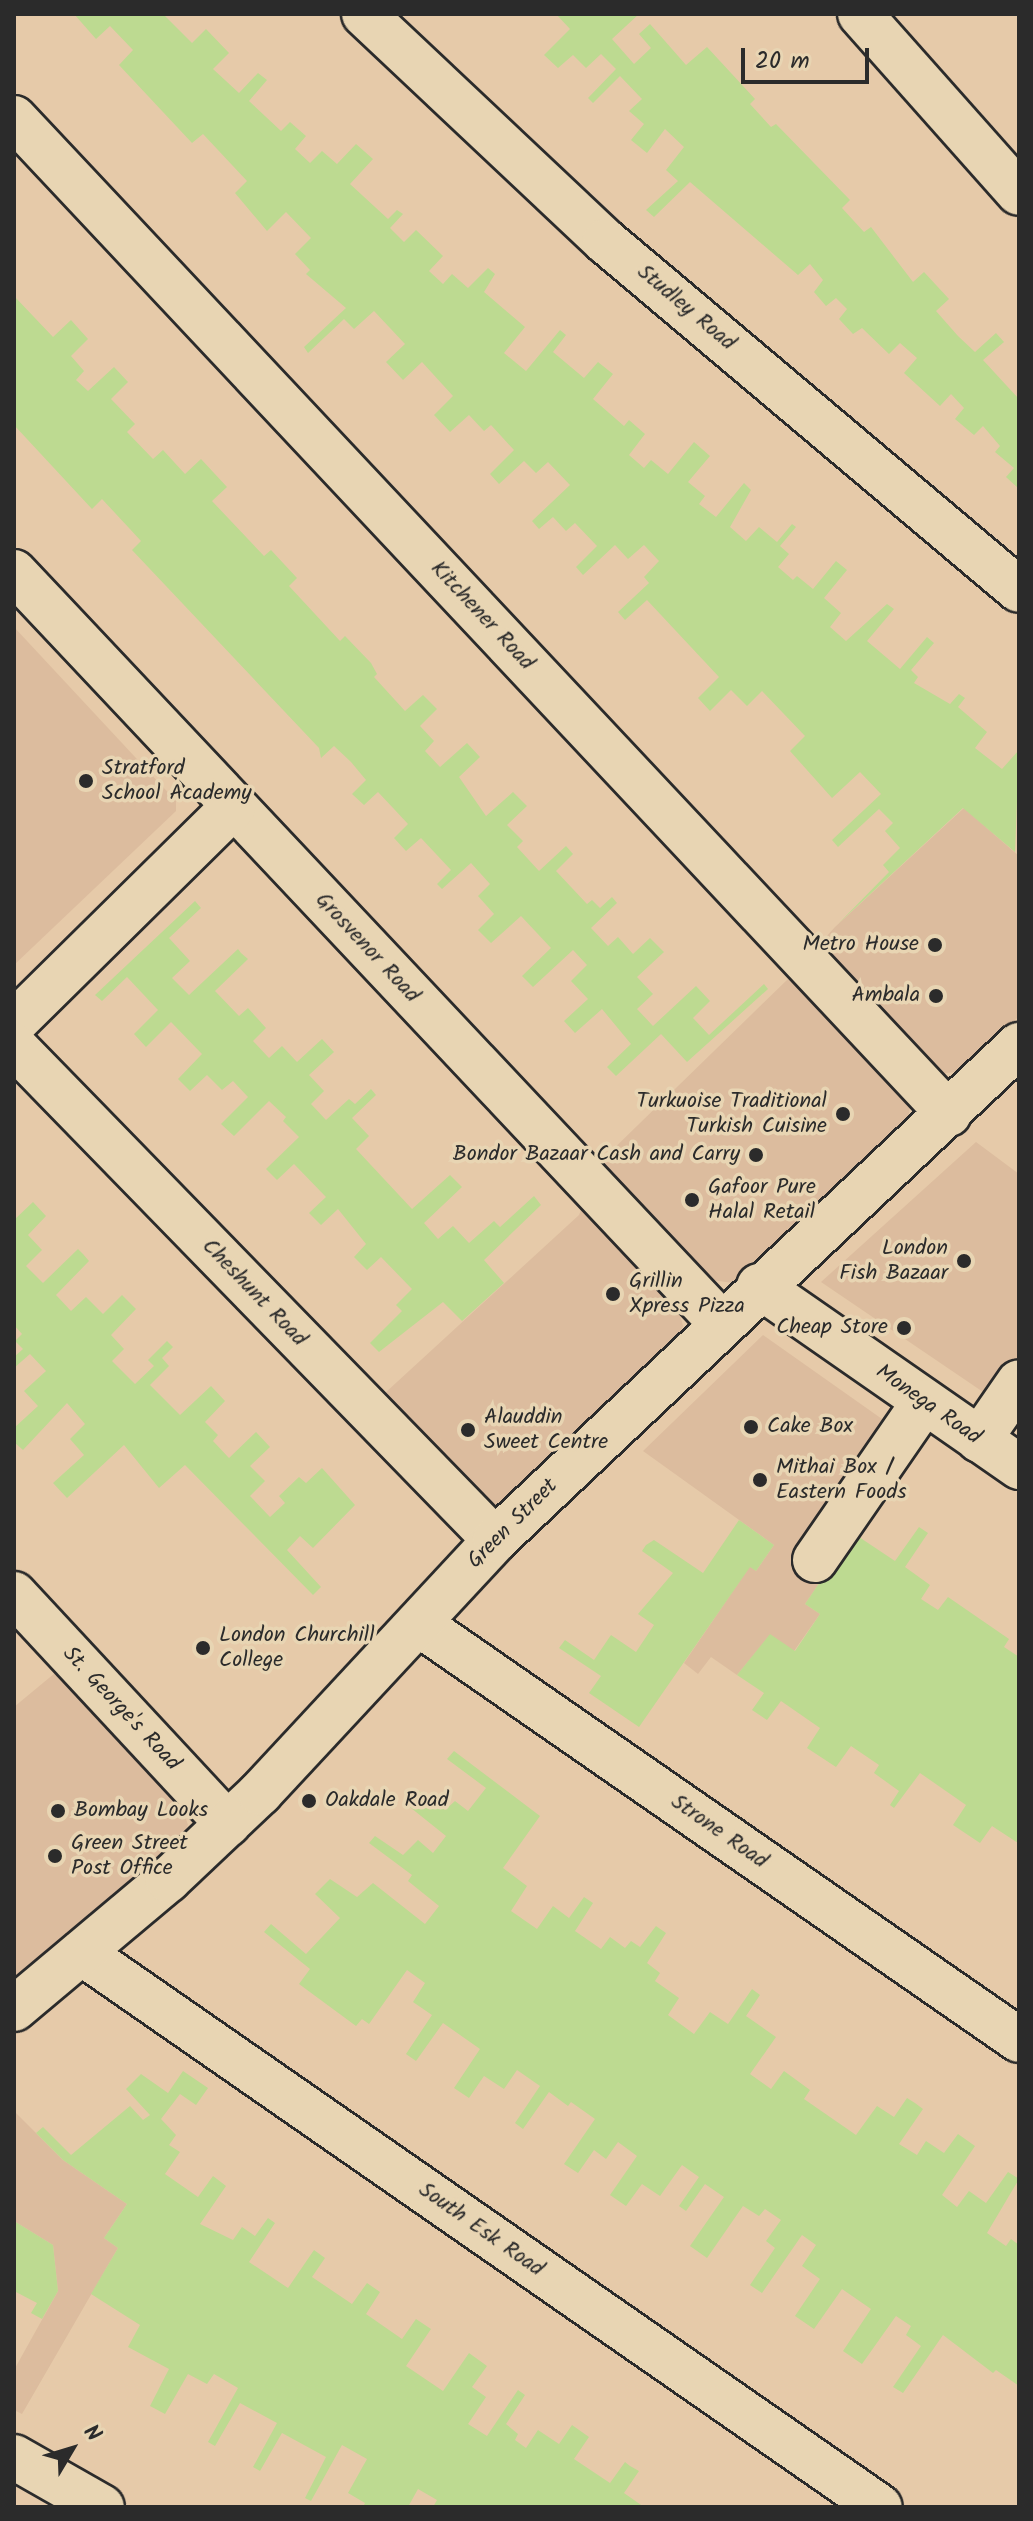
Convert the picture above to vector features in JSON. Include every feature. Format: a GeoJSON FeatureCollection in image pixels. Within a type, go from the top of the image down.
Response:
{"type":"FeatureCollection","features":[{"type":"Feature","properties":{"kind":"street","name":"Studley Road"},"geometry":{"type":"LineString","coordinates":[[364,14],[605,241],[1019,590]]}},
{"type":"Feature","properties":{"kind":"street"},"geometry":{"type":"LineString","coordinates":[[860,14],[1019,193]]}},
{"type":"Feature","properties":{"kind":"street","name":"Kitchener Road"},"geometry":{"type":"LineString","coordinates":[[14,118],[949,1114]]}},
{"type":"Feature","properties":{"kind":"street","name":"Grosvenor Road"},"geometry":{"type":"LineString","coordinates":[[14,572],[721,1323]]}},
{"type":"Feature","properties":{"kind":"street"},"geometry":{"type":"LineString","coordinates":[[14,1023],[233,807]]}},
{"type":"Feature","properties":{"kind":"street","name":"Green Street"},"geometry":{"type":"LineString","coordinates":[[14,2009],[228,1824],[495,1540],[759,1286],[949,1114],[1019,1045]]}},
{"type":"Feature","properties":{"kind":"street","name":"Cheshunt Road"},"geometry":{"type":"LineString","coordinates":[[14,1046],[495,1540]]}},
{"type":"Feature","properties":{"kind":"street","name":"Monega Road"},"geometry":{"type":"LineString","coordinates":[[759,1286],[1019,1467]]}},
{"type":"Feature","properties":{"kind":"street"},"geometry":{"type":"LineString","coordinates":[[979,1440],[1019,1382]]}},
{"type":"Feature","properties":{"kind":"street"},"geometry":{"type":"LineString","coordinates":[[815,1560],[924,1402]]}},
{"type":"Feature","properties":{"kind":"street","name":"St. George's Road"},"geometry":{"type":"LineString","coordinates":[[14,1594],[228,1824]]}},
{"type":"Feature","properties":{"kind":"street","name":"Strone Road"},"geometry":{"type":"LineString","coordinates":[[419,1624],[1019,2040]]}},
{"type":"Feature","properties":{"kind":"street","name":"South Esk Road"},"geometry":{"type":"LineString","coordinates":[[82,1953],[880,2507]]}},
{"type":"Feature","properties":{"kind":"street"},"geometry":{"type":"LineString","coordinates":[[14,2457],[102,2507]]}},
{"type":"Feature","properties":{"kind":"shaded area","name":"Stratford School Academy"},"geometry":{"type":"Polygon","coordinates":[[[14,627],[176,801],[176,811],[14,965],[14,627]]]}},
{"type":"Feature","properties":{"kind":"shaded area"},"geometry":{"type":"Polygon","coordinates":[[[964,808],[1019,856],[1019,1016],[965,1071],[946,1073],[910,1105],[908,1125],[733,1283],[712,1280],[679,1311],[683,1326],[677,1339],[502,1507],[486,1502],[385,1393],[579,1215],[601,1161],[788,979],[835,927],[964,808]]]}},
{"type":"Feature","properties":{"kind":"shaded area"},"geometry":{"type":"Polygon","coordinates":[[[976,1142],[1019,1174],[1017,1415],[821,1282],[976,1142]]]}},
{"type":"Feature","properties":{"kind":"shaded area"},"geometry":{"type":"Polygon","coordinates":[[[763,1335],[916,1443],[805,1604],[820,1614],[794,1651],[770,1635],[737,1675],[711,1657],[698,1674],[684,1663],[750,1566],[756,1571],[774,1545],[643,1451],[763,1335]]]}},
{"type":"Feature","properties":{"kind":"shaded area"},"geometry":{"type":"Polygon","coordinates":[[[55,1673],[183,1810],[188,1825],[178,1846],[14,1983],[14,1707],[55,1673]]]}},
{"type":"Feature","properties":{"kind":"shaded area"},"geometry":{"type":"Polygon","coordinates":[[[14,2111],[63,2160],[127,2204],[104,2238],[118,2248],[22,2414],[14,2410],[14,2370],[58,2291],[53,2245],[14,2221],[14,2111]]]}},
{"type":"Feature","properties":{"kind":"green space"},"geometry":{"type":"Polygon","coordinates":[[[74,14],[163,14],[192,43],[206,29],[229,53],[213,69],[239,93],[258,73],[267,80],[249,101],[281,131],[290,122],[306,136],[295,149],[310,163],[322,151],[337,164],[356,144],[373,159],[350,184],[388,219],[397,210],[403,214],[390,228],[404,242],[416,230],[443,256],[429,271],[443,284],[452,274],[468,288],[488,268],[495,274],[484,292],[525,327],[504,353],[526,371],[560,330],[566,335],[553,352],[584,378],[598,362],[613,374],[593,399],[624,426],[629,420],[645,434],[629,455],[644,468],[651,460],[668,474],[694,442],[710,456],[688,482],[705,496],[699,504],[716,517],[744,483],[751,490],[730,527],[746,541],[759,527],[777,542],[792,524],[796,527],[780,546],[789,554],[778,567],[793,580],[797,576],[813,589],[836,561],[847,570],[824,598],[841,613],[830,627],[846,641],[887,604],[894,609],[867,641],[900,669],[927,637],[934,643],[911,670],[918,677],[914,683],[950,704],[959,694],[965,698],[958,707],[987,732],[975,748],[1002,769],[1019,750],[1015,852],[963,808],[839,923],[889,872],[883,865],[900,848],[885,831],[893,823],[879,809],[838,847],[832,840],[881,794],[860,772],[832,798],[790,751],[805,736],[762,691],[747,706],[731,690],[710,711],[698,698],[719,677],[647,600],[625,620],[618,612],[649,583],[644,577],[659,561],[644,545],[628,559],[615,545],[583,575],[576,567],[597,546],[575,523],[566,531],[553,517],[539,529],[532,521],[570,485],[548,462],[536,473],[524,461],[499,484],[490,474],[514,450],[491,425],[484,431],[469,415],[450,432],[434,415],[453,396],[422,362],[403,380],[386,362],[405,344],[374,311],[354,329],[344,319],[308,353],[304,347],[346,308],[306,274],[310,270],[295,254],[311,238],[286,212],[267,231],[235,193],[247,181],[203,134],[192,143],[119,65],[133,50],[110,26],[96,39],[74,14]]]}},
{"type":"Feature","properties":{"kind":"green space"},"geometry":{"type":"Polygon","coordinates":[[[556,14],[639,14],[612,39],[634,64],[651,48],[639,34],[650,24],[686,65],[707,47],[755,99],[750,104],[771,127],[776,124],[850,200],[842,208],[864,232],[871,227],[913,282],[924,272],[949,299],[936,311],[958,336],[975,352],[996,333],[1004,342],[983,360],[1019,399],[1019,489],[1006,477],[1014,468],[995,452],[1000,446],[983,426],[974,435],[955,419],[964,408],[951,394],[940,406],[904,373],[917,358],[900,343],[889,354],[862,328],[853,334],[839,319],[847,309],[836,298],[826,306],[814,292],[823,280],[810,264],[798,275],[690,182],[654,217],[646,210],[678,181],[666,170],[684,147],[665,129],[647,153],[631,140],[644,124],[629,111],[642,99],[620,76],[593,103],[588,98],[616,69],[601,54],[586,68],[573,55],[558,68],[544,55],[570,29],[556,14]]]}},
{"type":"Feature","properties":{"kind":"green space"},"geometry":{"type":"Polygon","coordinates":[[[14,296],[53,337],[71,320],[88,339],[71,356],[84,371],[76,380],[88,391],[114,367],[128,382],[111,399],[135,424],[127,432],[153,459],[163,450],[185,474],[201,459],[227,487],[212,501],[264,556],[271,550],[297,578],[289,586],[340,641],[345,636],[371,663],[377,674],[374,677],[405,711],[423,695],[437,709],[420,726],[434,741],[425,751],[440,767],[467,743],[480,757],[459,777],[486,816],[513,792],[527,806],[507,825],[523,841],[517,847],[539,871],[566,846],[573,854],[556,871],[587,904],[592,900],[600,908],[612,897],[617,903],[591,928],[608,946],[618,937],[633,954],[650,938],[664,952],[637,977],[653,994],[637,1009],[653,1026],[696,986],[710,1001],[693,1018],[709,1035],[764,984],[768,989],[687,1062],[661,1034],[616,1076],[607,1067],[631,1044],[602,1009],[575,1033],[564,1021],[588,999],[571,981],[587,965],[573,950],[533,987],[522,976],[551,948],[521,916],[491,943],[478,930],[494,914],[478,896],[490,884],[471,863],[442,889],[437,884],[451,870],[421,838],[406,851],[394,838],[408,824],[378,792],[364,805],[352,794],[366,780],[351,762],[334,746],[321,758],[319,748],[132,550],[141,541],[102,499],[92,509],[14,425],[14,296]]]}},
{"type":"Feature","properties":{"kind":"green space"},"geometry":{"type":"Polygon","coordinates":[[[195,901],[201,908],[169,938],[190,961],[172,978],[189,995],[238,949],[248,959],[215,991],[239,1016],[248,1008],[266,1028],[253,1041],[269,1058],[282,1046],[297,1062],[322,1039],[334,1052],[309,1075],[324,1091],[311,1104],[326,1120],[349,1099],[355,1104],[371,1089],[376,1095],[352,1118],[369,1136],[356,1149],[412,1209],[450,1175],[462,1187],[424,1223],[438,1239],[453,1226],[469,1243],[494,1221],[500,1227],[534,1196],[541,1205],[484,1260],[504,1283],[462,1321],[443,1302],[379,1352],[370,1343],[402,1311],[396,1305],[412,1289],[381,1257],[367,1270],[354,1257],[366,1244],[338,1209],[321,1225],[309,1213],[326,1197],[294,1164],[277,1180],[266,1169],[299,1137],[283,1121],[286,1117],[269,1101],[234,1136],[221,1124],[248,1097],[233,1081],[222,1090],[207,1075],[190,1091],[178,1079],[202,1054],[171,1022],[146,1047],[134,1034],[158,1010],[127,977],[102,1001],[95,995],[195,901]]]}},
{"type":"Feature","properties":{"kind":"green space"},"geometry":{"type":"Polygon","coordinates":[[[33,1202],[46,1216],[28,1235],[42,1250],[26,1266],[43,1283],[78,1249],[83,1254],[89,1261],[56,1295],[71,1311],[86,1297],[103,1314],[122,1295],[136,1309],[111,1335],[124,1349],[112,1361],[135,1384],[154,1366],[148,1360],[167,1341],[173,1347],[162,1358],[169,1366],[150,1385],[180,1415],[211,1386],[225,1401],[205,1422],[218,1435],[213,1441],[229,1458],[256,1432],[270,1447],[250,1466],[265,1481],[250,1496],[270,1517],[285,1503],[279,1496],[299,1477],[306,1483],[322,1468],[355,1505],[313,1548],[300,1536],[287,1550],[321,1587],[313,1595],[185,1465],[159,1488],[124,1445],[67,1498],[53,1483],[84,1455],[70,1439],[85,1424],[67,1403],[23,1450],[14,1442],[14,1428],[38,1406],[24,1391],[46,1371],[30,1354],[14,1368],[14,1357],[23,1349],[15,1341],[22,1334],[14,1325],[14,1220],[33,1202]]]}},
{"type":"Feature","properties":{"kind":"green space"},"geometry":{"type":"Polygon","coordinates":[[[739,1520],[774,1545],[756,1571],[750,1567],[639,1727],[589,1693],[601,1676],[559,1648],[565,1640],[594,1660],[611,1635],[636,1652],[654,1625],[638,1614],[673,1573],[642,1551],[646,1545],[654,1540],[703,1573],[739,1520]]]}},
{"type":"Feature","properties":{"kind":"green space"},"geometry":{"type":"Polygon","coordinates":[[[919,1527],[928,1533],[905,1567],[930,1585],[921,1599],[938,1610],[948,1597],[1009,1639],[1004,1647],[1019,1657],[1018,1843],[992,1826],[980,1843],[953,1825],[966,1805],[920,1773],[894,1808],[890,1805],[899,1791],[874,1773],[879,1765],[851,1746],[836,1767],[807,1748],[820,1728],[781,1701],[767,1720],[752,1710],[764,1693],[737,1675],[770,1634],[795,1651],[820,1614],[805,1604],[853,1533],[895,1561],[919,1527]]]}},
{"type":"Feature","properties":{"kind":"green space"},"geometry":{"type":"Polygon","coordinates":[[[454,1751],[540,1816],[503,1868],[527,1886],[511,1911],[537,1929],[553,1906],[569,1918],[584,1897],[593,1903],[575,1931],[601,1949],[610,1937],[625,1948],[631,1941],[640,1947],[656,1926],[666,1933],[647,1963],[660,1973],[655,1981],[679,1998],[668,2015],[694,2034],[710,2012],[728,2024],[752,1989],[760,1995],[746,2016],[776,2037],[750,2074],[771,2089],[784,2071],[810,2090],[804,2099],[856,2135],[877,2106],[894,2117],[907,2098],[915,2103],[923,2109],[899,2144],[917,2155],[926,2141],[944,2153],[958,2134],[975,2146],[942,2195],[957,2207],[969,2191],[986,2203],[1008,2172],[1019,2179],[987,2233],[1006,2246],[1011,2239],[1019,2245],[1019,2386],[996,2370],[993,2373],[943,2335],[903,2393],[893,2387],[921,2346],[906,2335],[911,2326],[896,2316],[862,2364],[843,2351],[871,2309],[842,2289],[814,2329],[795,2316],[820,2279],[802,2266],[816,2245],[802,2235],[762,2293],[750,2285],[775,2248],[766,2241],[781,2220],[765,2209],[759,2216],[743,2206],[707,2258],[690,2246],[724,2197],[705,2184],[686,2211],[679,2206],[699,2177],[682,2165],[660,2196],[642,2184],[626,2206],[610,2195],[637,2156],[618,2142],[606,2159],[594,2150],[578,2173],[564,2164],[595,2119],[571,2102],[568,2106],[549,2092],[523,2129],[515,2123],[540,2086],[517,2070],[504,2089],[484,2076],[469,2098],[454,2088],[480,2049],[443,2023],[416,2061],[406,2054],[432,2015],[413,2002],[425,1983],[407,1970],[369,2024],[362,2019],[356,2026],[299,1984],[310,1969],[264,1932],[271,1924],[306,1954],[340,1918],[315,1894],[330,1879],[357,1897],[373,1883],[425,1924],[439,1906],[408,1881],[412,1875],[369,1843],[375,1836],[403,1855],[418,1840],[433,1853],[446,1836],[406,1804],[419,1791],[445,1810],[455,1801],[468,1811],[486,1788],[447,1759],[454,1751]]]}},
{"type":"Feature","properties":{"kind":"green space"},"geometry":{"type":"Polygon","coordinates":[[[183,2071],[208,2088],[196,2105],[180,2094],[161,2119],[176,2135],[169,2145],[180,2152],[165,2174],[198,2197],[213,2176],[226,2186],[200,2224],[233,2240],[242,2227],[255,2236],[268,2218],[275,2223],[249,2262],[288,2288],[314,2250],[325,2258],[312,2277],[352,2304],[367,2283],[380,2292],[366,2314],[402,2339],[416,2319],[431,2329],[406,2366],[443,2391],[469,2353],[487,2366],[472,2387],[486,2397],[468,2424],[487,2436],[518,2390],[525,2395],[506,2424],[518,2434],[515,2440],[526,2448],[538,2430],[559,2444],[572,2425],[589,2437],[574,2459],[610,2483],[625,2462],[639,2471],[624,2493],[644,2507],[433,2507],[437,2500],[418,2489],[408,2507],[363,2507],[365,2503],[348,2493],[367,2459],[342,2445],[311,2501],[305,2498],[326,2457],[282,2433],[260,2471],[253,2467],[277,2423],[240,2403],[215,2446],[208,2442],[238,2388],[214,2374],[207,2384],[188,2374],[165,2414],[150,2406],[169,2369],[128,2347],[140,2325],[91,2294],[118,2248],[104,2238],[127,2204],[63,2160],[36,2133],[43,2127],[71,2155],[130,2106],[143,2120],[150,2115],[126,2089],[141,2074],[168,2093],[183,2071]]]}},
{"type":"Feature","properties":{"kind":"green space"},"geometry":{"type":"Polygon","coordinates":[[[14,2221],[53,2245],[58,2291],[42,2319],[31,2313],[37,2303],[14,2291],[14,2221]]]}},
{"type":"Feature","properties":{"kind":"place","name":"Stratford School Academy"},"geometry":{"type":"Point","coordinates":[86,781]}},
{"type":"Feature","properties":{"kind":"place","name":"Metro House"},"geometry":{"type":"Point","coordinates":[935,945]}},
{"type":"Feature","properties":{"kind":"place","name":"Ambala"},"geometry":{"type":"Point","coordinates":[936,996]}},
{"type":"Feature","properties":{"kind":"place","name":"Turkuoise Traditional Turkish Cuisine"},"geometry":{"type":"Point","coordinates":[843,1114]}},
{"type":"Feature","properties":{"kind":"place","name":"Bondor Bazaar Cash and Carry"},"geometry":{"type":"Point","coordinates":[756,1155]}},
{"type":"Feature","properties":{"kind":"place","name":"Gafoor Pure Halal Retail"},"geometry":{"type":"Point","coordinates":[692,1200]}},
{"type":"Feature","properties":{"kind":"place","name":"London Fish Bazaar"},"geometry":{"type":"Point","coordinates":[964,1261]}},
{"type":"Feature","properties":{"kind":"place","name":"Grillin Xpress Pizza"},"geometry":{"type":"Point","coordinates":[613,1294]}},
{"type":"Feature","properties":{"kind":"place","name":"Cheap Store"},"geometry":{"type":"Point","coordinates":[904,1328]}},
{"type":"Feature","properties":{"kind":"place","name":"Cake Box"},"geometry":{"type":"Point","coordinates":[751,1427]}},
{"type":"Feature","properties":{"kind":"place","name":"Alauddin Sweet Centre"},"geometry":{"type":"Point","coordinates":[468,1430]}},
{"type":"Feature","properties":{"kind":"place","name":"Mithai Box / Eastern Foods"},"geometry":{"type":"Point","coordinates":[760,1480]}},
{"type":"Feature","properties":{"kind":"place","name":"London Churchill College"},"geometry":{"type":"Point","coordinates":[203,1648]}},
{"type":"Feature","properties":{"kind":"place","name":"Oakdale Road"},"geometry":{"type":"Point","coordinates":[309,1801]}},
{"type":"Feature","properties":{"kind":"place","name":"Bombay Looks"},"geometry":{"type":"Point","coordinates":[58,1811]}},
{"type":"Feature","properties":{"kind":"place","name":"Green Street Post Office"},"geometry":{"type":"Point","coordinates":[55,1856]}}]}
